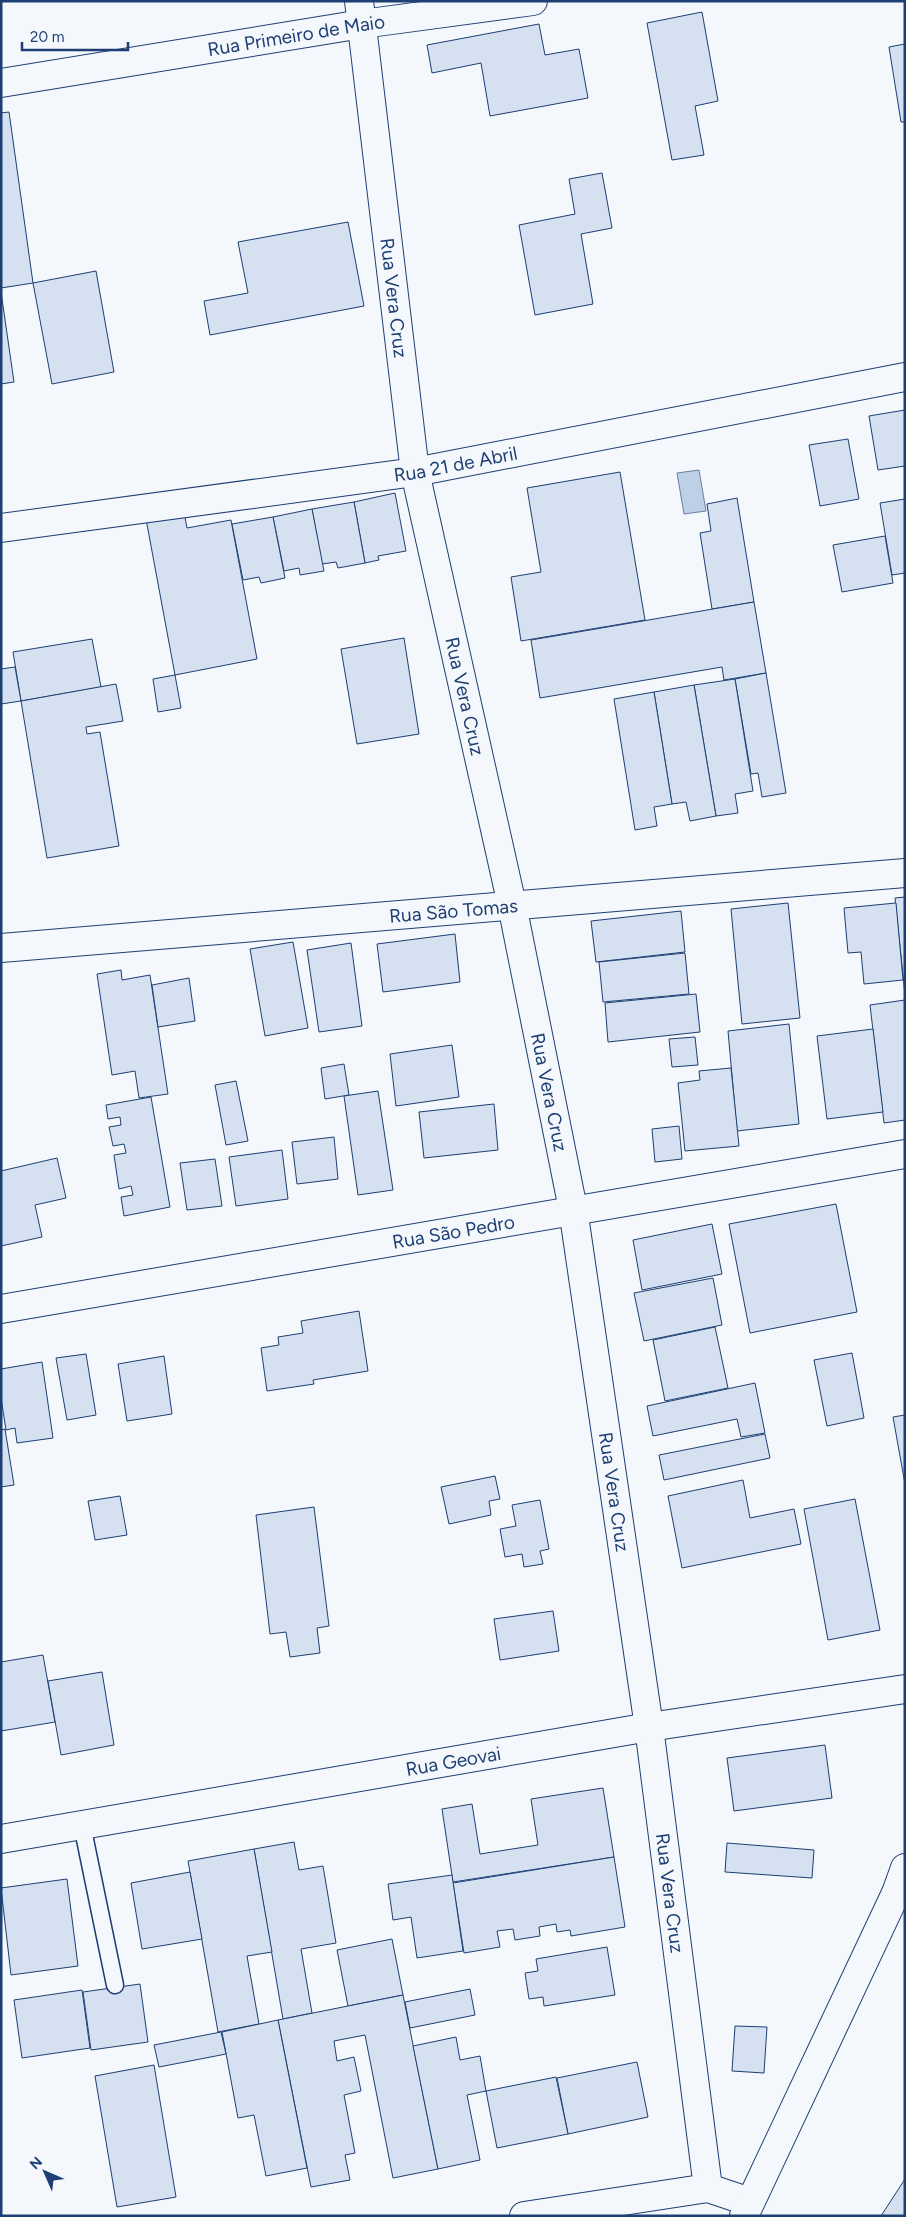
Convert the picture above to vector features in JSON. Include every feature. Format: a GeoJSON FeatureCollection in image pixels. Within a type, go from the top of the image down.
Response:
{"type":"FeatureCollection","features":[{"type":"Feature","properties":{"kind":"street","name":"Rua Primeiro de Maio"},"geometry":{"type":"LineString","coordinates":[[1,83],[361,13],[532,1]]}},
{"type":"Feature","properties":{"kind":"street","name":"Rua Vera Cruz"},"geometry":{"type":"LineString","coordinates":[[361,13],[415,472],[512,905],[573,1209],[649,1727],[708,2188]]}},
{"type":"Feature","properties":{"kind":"street","name":"Rua 21 de Abril"},"geometry":{"type":"LineString","coordinates":[[1,528],[415,472],[905,377]]}},
{"type":"Feature","properties":{"kind":"street","name":"Rua São Tomas"},"geometry":{"type":"LineString","coordinates":[[1,948],[905,873]]}},
{"type":"Feature","properties":{"kind":"street","name":"Rua São Pedro"},"geometry":{"type":"LineString","coordinates":[[1,1309],[573,1209],[905,1154]]}},
{"type":"Feature","properties":{"kind":"street","name":"Rua Geovai"},"geometry":{"type":"LineString","coordinates":[[1,1839],[649,1727],[905,1689]]}},
{"type":"Feature","properties":{"kind":"street"},"geometry":{"type":"LineString","coordinates":[[524,2216],[708,2188],[747,2209],[900,1896],[905,1868]]}},
{"type":"Feature","properties":{"kind":"lane"},"geometry":{"type":"LineString","coordinates":[[82,1825],[115,1985]]}},
{"type":"Feature","properties":{"kind":"water"},"geometry":{"type":"Polygon","coordinates":[[[699,470],[706,511],[684,514],[677,473],[699,470]]]}},
{"type":"Feature","properties":{"kind":"building"},"geometry":{"type":"Polygon","coordinates":[[[702,12],[718,101],[695,106],[704,155],[672,160],[647,23],[702,12]]]}},
{"type":"Feature","properties":{"kind":"building"},"geometry":{"type":"Polygon","coordinates":[[[539,24],[545,55],[579,49],[588,98],[490,116],[481,63],[432,73],[427,45],[539,24]]]}},
{"type":"Feature","properties":{"kind":"building"},"geometry":{"type":"Polygon","coordinates":[[[905,44],[905,122],[901,122],[889,47],[905,44]]]}},
{"type":"Feature","properties":{"kind":"building"},"geometry":{"type":"Polygon","coordinates":[[[9,112],[33,283],[1,288],[1,113],[9,112]]]}},
{"type":"Feature","properties":{"kind":"building"},"geometry":{"type":"Polygon","coordinates":[[[602,173],[612,228],[581,234],[593,304],[535,315],[519,225],[575,214],[569,179],[602,173]]]}},
{"type":"Feature","properties":{"kind":"building"},"geometry":{"type":"Polygon","coordinates":[[[348,222],[364,306],[210,335],[204,301],[248,293],[238,242],[348,222]]]}},
{"type":"Feature","properties":{"kind":"building"},"geometry":{"type":"Polygon","coordinates":[[[96,271],[114,372],[52,384],[33,283],[96,271]]]}},
{"type":"Feature","properties":{"kind":"building"},"geometry":{"type":"Polygon","coordinates":[[[1,292],[14,382],[1,384],[1,292]]]}},
{"type":"Feature","properties":{"kind":"building"},"geometry":{"type":"Polygon","coordinates":[[[905,410],[905,466],[878,470],[869,416],[905,410]]]}},
{"type":"Feature","properties":{"kind":"building"},"geometry":{"type":"Polygon","coordinates":[[[848,439],[859,499],[820,506],[809,445],[848,439]]]}},
{"type":"Feature","properties":{"kind":"building"},"geometry":{"type":"Polygon","coordinates":[[[620,472],[645,620],[521,641],[511,577],[541,572],[527,488],[620,472]]]}},
{"type":"Feature","properties":{"kind":"building"},"geometry":{"type":"Polygon","coordinates":[[[395,493],[406,551],[378,556],[379,560],[365,563],[354,502],[395,493]]]}},
{"type":"Feature","properties":{"kind":"building"},"geometry":{"type":"Polygon","coordinates":[[[737,498],[754,602],[712,609],[700,533],[711,531],[707,504],[737,498]]]}},
{"type":"Feature","properties":{"kind":"building"},"geometry":{"type":"Polygon","coordinates":[[[905,499],[905,573],[892,575],[880,503],[905,499]]]}},
{"type":"Feature","properties":{"kind":"building"},"geometry":{"type":"Polygon","coordinates":[[[354,502],[365,563],[338,568],[336,562],[322,564],[312,509],[354,502]]]}},
{"type":"Feature","properties":{"kind":"building"},"geometry":{"type":"Polygon","coordinates":[[[312,509],[324,571],[300,575],[299,568],[284,571],[273,517],[312,509]]]}},
{"type":"Feature","properties":{"kind":"building"},"geometry":{"type":"Polygon","coordinates":[[[184,512],[187,528],[231,520],[257,659],[175,675],[146,519],[184,512]]]}},
{"type":"Feature","properties":{"kind":"building"},"geometry":{"type":"Polygon","coordinates":[[[273,517],[285,578],[261,583],[259,577],[243,580],[232,524],[273,517]]]}},
{"type":"Feature","properties":{"kind":"building"},"geometry":{"type":"Polygon","coordinates":[[[885,536],[893,583],[842,592],[833,545],[885,536]]]}},
{"type":"Feature","properties":{"kind":"building"},"geometry":{"type":"Polygon","coordinates":[[[754,602],[766,673],[724,680],[722,667],[540,698],[531,640],[754,602]]]}},
{"type":"Feature","properties":{"kind":"building"},"geometry":{"type":"Polygon","coordinates":[[[404,638],[419,734],[357,744],[341,649],[404,638]]]}},
{"type":"Feature","properties":{"kind":"building"},"geometry":{"type":"Polygon","coordinates":[[[92,639],[101,687],[21,701],[13,652],[92,639]]]}},
{"type":"Feature","properties":{"kind":"building"},"geometry":{"type":"Polygon","coordinates":[[[15,667],[21,701],[1,704],[1,669],[15,667]]]}},
{"type":"Feature","properties":{"kind":"building"},"geometry":{"type":"Polygon","coordinates":[[[766,673],[786,793],[762,797],[758,773],[751,774],[735,679],[766,673]]]}},
{"type":"Feature","properties":{"kind":"building"},"geometry":{"type":"Polygon","coordinates":[[[175,675],[181,708],[158,712],[153,679],[175,675]]]}},
{"type":"Feature","properties":{"kind":"building"},"geometry":{"type":"Polygon","coordinates":[[[735,679],[753,791],[735,794],[738,813],[716,816],[694,685],[735,679]]]}},
{"type":"Feature","properties":{"kind":"building"},"geometry":{"type":"Polygon","coordinates":[[[116,684],[123,721],[86,727],[87,734],[100,732],[119,846],[47,858],[21,701],[116,684]]]}},
{"type":"Feature","properties":{"kind":"building"},"geometry":{"type":"Polygon","coordinates":[[[694,685],[716,816],[690,821],[686,802],[672,804],[654,692],[694,685]]]}},
{"type":"Feature","properties":{"kind":"building"},"geometry":{"type":"Polygon","coordinates":[[[654,692],[672,804],[654,807],[657,826],[635,830],[614,699],[654,692]]]}},
{"type":"Feature","properties":{"kind":"building"},"geometry":{"type":"Polygon","coordinates":[[[905,897],[905,995],[895,898],[905,897]]]}},
{"type":"Feature","properties":{"kind":"building"},"geometry":{"type":"Polygon","coordinates":[[[788,903],[800,1018],[742,1024],[731,909],[788,903]]]}},
{"type":"Feature","properties":{"kind":"building"},"geometry":{"type":"Polygon","coordinates":[[[896,903],[903,980],[864,984],[861,952],[848,953],[844,908],[896,903]]]}},
{"type":"Feature","properties":{"kind":"building"},"geometry":{"type":"Polygon","coordinates":[[[681,911],[685,952],[596,962],[591,921],[681,911]]]}},
{"type":"Feature","properties":{"kind":"building"},"geometry":{"type":"Polygon","coordinates":[[[455,934],[460,982],[383,992],[377,944],[455,934]]]}},
{"type":"Feature","properties":{"kind":"building"},"geometry":{"type":"Polygon","coordinates":[[[293,942],[308,1028],[265,1036],[250,949],[293,942]]]}},
{"type":"Feature","properties":{"kind":"building"},"geometry":{"type":"Polygon","coordinates":[[[351,943],[362,1026],[319,1032],[307,950],[351,943]]]}},
{"type":"Feature","properties":{"kind":"building"},"geometry":{"type":"Polygon","coordinates":[[[685,953],[689,994],[603,1002],[599,962],[685,953]]]}},
{"type":"Feature","properties":{"kind":"building"},"geometry":{"type":"Polygon","coordinates":[[[121,970],[122,980],[150,975],[168,1094],[139,1098],[135,1071],[112,1075],[97,974],[121,970]]]}},
{"type":"Feature","properties":{"kind":"building"},"geometry":{"type":"Polygon","coordinates":[[[189,978],[195,1021],[158,1027],[152,985],[189,978]]]}},
{"type":"Feature","properties":{"kind":"building"},"geometry":{"type":"Polygon","coordinates":[[[696,994],[700,1032],[608,1042],[605,1003],[696,994]]]}},
{"type":"Feature","properties":{"kind":"building"},"geometry":{"type":"Polygon","coordinates":[[[905,1000],[905,1120],[884,1123],[870,1005],[905,1000]]]}},
{"type":"Feature","properties":{"kind":"building"},"geometry":{"type":"Polygon","coordinates":[[[789,1024],[799,1124],[737,1131],[728,1031],[789,1024]]]}},
{"type":"Feature","properties":{"kind":"building"},"geometry":{"type":"Polygon","coordinates":[[[873,1029],[883,1112],[827,1119],[817,1036],[873,1029]]]}},
{"type":"Feature","properties":{"kind":"building"},"geometry":{"type":"Polygon","coordinates":[[[695,1037],[698,1065],[672,1067],[669,1039],[695,1037]]]}},
{"type":"Feature","properties":{"kind":"building"},"geometry":{"type":"Polygon","coordinates":[[[452,1045],[459,1097],[396,1106],[390,1054],[452,1045]]]}},
{"type":"Feature","properties":{"kind":"building"},"geometry":{"type":"Polygon","coordinates":[[[344,1064],[349,1095],[325,1099],[321,1068],[344,1064]]]}},
{"type":"Feature","properties":{"kind":"building"},"geometry":{"type":"Polygon","coordinates":[[[731,1068],[739,1146],[685,1151],[678,1083],[700,1080],[699,1071],[731,1068]]]}},
{"type":"Feature","properties":{"kind":"building"},"geometry":{"type":"Polygon","coordinates":[[[236,1081],[248,1141],[226,1145],[215,1085],[236,1081]]]}},
{"type":"Feature","properties":{"kind":"building"},"geometry":{"type":"Polygon","coordinates":[[[378,1091],[393,1190],[358,1195],[344,1096],[378,1091]]]}},
{"type":"Feature","properties":{"kind":"building"},"geometry":{"type":"Polygon","coordinates":[[[151,1097],[170,1207],[124,1216],[121,1197],[133,1195],[131,1186],[119,1189],[114,1155],[126,1153],[124,1144],[113,1146],[109,1127],[121,1125],[120,1117],[108,1119],[106,1105],[151,1097]]]}},
{"type":"Feature","properties":{"kind":"building"},"geometry":{"type":"Polygon","coordinates":[[[494,1104],[498,1150],[424,1158],[419,1112],[494,1104]]]}},
{"type":"Feature","properties":{"kind":"building"},"geometry":{"type":"Polygon","coordinates":[[[679,1126],[682,1159],[655,1162],[652,1129],[679,1126]]]}},
{"type":"Feature","properties":{"kind":"building"},"geometry":{"type":"Polygon","coordinates":[[[334,1137],[338,1179],[297,1184],[292,1142],[334,1137]]]}},
{"type":"Feature","properties":{"kind":"building"},"geometry":{"type":"Polygon","coordinates":[[[282,1150],[288,1199],[236,1206],[229,1157],[282,1150]]]}},
{"type":"Feature","properties":{"kind":"building"},"geometry":{"type":"Polygon","coordinates":[[[57,1158],[66,1198],[35,1205],[42,1237],[1,1246],[1,1171],[57,1158]]]}},
{"type":"Feature","properties":{"kind":"building"},"geometry":{"type":"Polygon","coordinates":[[[215,1159],[222,1206],[187,1210],[180,1163],[215,1159]]]}},
{"type":"Feature","properties":{"kind":"building"},"geometry":{"type":"Polygon","coordinates":[[[836,1204],[857,1312],[750,1333],[729,1224],[836,1204]]]}},
{"type":"Feature","properties":{"kind":"building"},"geometry":{"type":"Polygon","coordinates":[[[712,1224],[722,1274],[642,1290],[633,1240],[712,1224]]]}},
{"type":"Feature","properties":{"kind":"building"},"geometry":{"type":"Polygon","coordinates":[[[713,1278],[722,1325],[644,1341],[634,1293],[713,1278]]]}},
{"type":"Feature","properties":{"kind":"building"},"geometry":{"type":"Polygon","coordinates":[[[359,1311],[368,1371],[313,1380],[314,1384],[267,1391],[261,1348],[279,1345],[278,1337],[303,1333],[301,1321],[359,1311]]]}},
{"type":"Feature","properties":{"kind":"building"},"geometry":{"type":"Polygon","coordinates":[[[715,1327],[728,1388],[665,1401],[653,1340],[715,1327]]]}},
{"type":"Feature","properties":{"kind":"building"},"geometry":{"type":"Polygon","coordinates":[[[852,1353],[864,1418],[827,1426],[814,1360],[852,1353]]]}},
{"type":"Feature","properties":{"kind":"building"},"geometry":{"type":"Polygon","coordinates":[[[86,1354],[96,1415],[67,1420],[56,1358],[86,1354]]]}},
{"type":"Feature","properties":{"kind":"building"},"geometry":{"type":"Polygon","coordinates":[[[164,1356],[172,1414],[127,1421],[118,1364],[164,1356]]]}},
{"type":"Feature","properties":{"kind":"building"},"geometry":{"type":"Polygon","coordinates":[[[42,1362],[53,1438],[17,1443],[15,1428],[6,1430],[1,1398],[1,1369],[42,1362]]]}},
{"type":"Feature","properties":{"kind":"building"},"geometry":{"type":"Polygon","coordinates":[[[755,1383],[765,1433],[741,1437],[737,1419],[653,1436],[647,1406],[755,1383]]]}},
{"type":"Feature","properties":{"kind":"building"},"geometry":{"type":"Polygon","coordinates":[[[905,1415],[905,1484],[893,1417],[905,1415]]]}},
{"type":"Feature","properties":{"kind":"building"},"geometry":{"type":"Polygon","coordinates":[[[5,1429],[14,1485],[1,1487],[1,1430],[5,1429]]]}},
{"type":"Feature","properties":{"kind":"building"},"geometry":{"type":"Polygon","coordinates":[[[765,1434],[770,1458],[664,1480],[659,1455],[765,1434]]]}},
{"type":"Feature","properties":{"kind":"building"},"geometry":{"type":"Polygon","coordinates":[[[495,1476],[500,1499],[489,1501],[491,1515],[449,1524],[441,1487],[495,1476]]]}},
{"type":"Feature","properties":{"kind":"building"},"geometry":{"type":"Polygon","coordinates":[[[743,1480],[750,1518],[794,1509],[801,1544],[682,1568],[668,1496],[743,1480]]]}},
{"type":"Feature","properties":{"kind":"building"},"geometry":{"type":"Polygon","coordinates":[[[120,1496],[127,1535],[95,1540],[88,1501],[120,1496]]]}},
{"type":"Feature","properties":{"kind":"building"},"geometry":{"type":"Polygon","coordinates":[[[855,1499],[880,1630],[828,1640],[804,1509],[855,1499]]]}},
{"type":"Feature","properties":{"kind":"building"},"geometry":{"type":"Polygon","coordinates":[[[540,1500],[549,1549],[540,1551],[543,1564],[524,1567],[522,1554],[505,1557],[500,1529],[516,1526],[512,1505],[540,1500]]]}},
{"type":"Feature","properties":{"kind":"building"},"geometry":{"type":"Polygon","coordinates":[[[314,1507],[329,1626],[317,1628],[320,1653],[290,1657],[286,1632],[270,1634],[256,1515],[314,1507]]]}},
{"type":"Feature","properties":{"kind":"building"},"geometry":{"type":"Polygon","coordinates":[[[553,1611],[559,1651],[500,1660],[494,1619],[553,1611]]]}},
{"type":"Feature","properties":{"kind":"building"},"geometry":{"type":"Polygon","coordinates":[[[43,1655],[55,1722],[1,1731],[1,1662],[43,1655]]]}},
{"type":"Feature","properties":{"kind":"building"},"geometry":{"type":"Polygon","coordinates":[[[102,1672],[114,1745],[61,1755],[48,1681],[102,1672]]]}},
{"type":"Feature","properties":{"kind":"building"},"geometry":{"type":"Polygon","coordinates":[[[825,1745],[832,1798],[734,1811],[727,1758],[825,1745]]]}},
{"type":"Feature","properties":{"kind":"building"},"geometry":{"type":"Polygon","coordinates":[[[603,1788],[614,1857],[453,1882],[442,1809],[472,1804],[480,1854],[538,1845],[531,1799],[603,1788]]]}},
{"type":"Feature","properties":{"kind":"building"},"geometry":{"type":"Polygon","coordinates":[[[294,1842],[299,1870],[323,1866],[336,1943],[301,1949],[312,2013],[283,2019],[254,1849],[294,1842]]]}},
{"type":"Feature","properties":{"kind":"building"},"geometry":{"type":"Polygon","coordinates":[[[727,1843],[814,1850],[812,1878],[725,1872],[727,1843]]]}},
{"type":"Feature","properties":{"kind":"building"},"geometry":{"type":"Polygon","coordinates":[[[254,1849],[272,1952],[247,1956],[259,2024],[218,2032],[188,1861],[254,1849]]]}},
{"type":"Feature","properties":{"kind":"building"},"geometry":{"type":"Polygon","coordinates":[[[614,1857],[625,1927],[571,1936],[570,1930],[557,1932],[556,1924],[539,1927],[540,1936],[515,1940],[513,1929],[497,1931],[500,1947],[464,1953],[453,1883],[614,1857]]]}},
{"type":"Feature","properties":{"kind":"building"},"geometry":{"type":"Polygon","coordinates":[[[190,1872],[202,1939],[142,1949],[131,1883],[190,1872]]]}},
{"type":"Feature","properties":{"kind":"building"},"geometry":{"type":"Polygon","coordinates":[[[452,1875],[463,1951],[417,1958],[411,1917],[393,1920],[388,1884],[452,1875]]]}},
{"type":"Feature","properties":{"kind":"building"},"geometry":{"type":"Polygon","coordinates":[[[67,1879],[78,1966],[11,1975],[1,1888],[67,1879]]]}},
{"type":"Feature","properties":{"kind":"building"},"geometry":{"type":"Polygon","coordinates":[[[392,1939],[403,1995],[348,2006],[337,1950],[392,1939]]]}},
{"type":"Feature","properties":{"kind":"building"},"geometry":{"type":"Polygon","coordinates":[[[607,1947],[615,1995],[544,2006],[543,1997],[529,1999],[525,1973],[538,1971],[536,1959],[607,1947]]]}},
{"type":"Feature","properties":{"kind":"building"},"geometry":{"type":"Polygon","coordinates":[[[140,1984],[148,2042],[91,2050],[83,1992],[140,1984]]]}},
{"type":"Feature","properties":{"kind":"building"},"geometry":{"type":"Polygon","coordinates":[[[470,1989],[475,2015],[410,2028],[405,2002],[470,1989]]]}},
{"type":"Feature","properties":{"kind":"building"},"geometry":{"type":"Polygon","coordinates":[[[82,1990],[90,2048],[22,2058],[14,2000],[82,1990]]]}},
{"type":"Feature","properties":{"kind":"building"},"geometry":{"type":"Polygon","coordinates":[[[403,1995],[438,2169],[393,2178],[365,2035],[334,2041],[337,2061],[354,2057],[361,2091],[344,2095],[355,2153],[345,2155],[350,2180],[311,2187],[278,2020],[403,1995]]]}},
{"type":"Feature","properties":{"kind":"building"},"geometry":{"type":"Polygon","coordinates":[[[278,2020],[307,2168],[266,2176],[254,2115],[238,2118],[222,2032],[278,2020]]]}},
{"type":"Feature","properties":{"kind":"building"},"geometry":{"type":"Polygon","coordinates":[[[735,2026],[767,2027],[764,2073],[732,2071],[735,2026]]]}},
{"type":"Feature","properties":{"kind":"building"},"geometry":{"type":"Polygon","coordinates":[[[221,2032],[226,2054],[159,2067],[154,2045],[221,2032]]]}},
{"type":"Feature","properties":{"kind":"building"},"geometry":{"type":"Polygon","coordinates":[[[456,2037],[460,2060],[480,2056],[486,2091],[467,2095],[480,2160],[438,2169],[413,2046],[456,2037]]]}},
{"type":"Feature","properties":{"kind":"building"},"geometry":{"type":"Polygon","coordinates":[[[637,2062],[648,2117],[568,2134],[557,2078],[637,2062]]]}},
{"type":"Feature","properties":{"kind":"building"},"geometry":{"type":"Polygon","coordinates":[[[154,2065],[176,2197],[117,2207],[95,2076],[154,2065]]]}},
{"type":"Feature","properties":{"kind":"building"},"geometry":{"type":"Polygon","coordinates":[[[556,2077],[568,2134],[497,2148],[486,2091],[556,2077]]]}},
{"type":"Feature","properties":{"kind":"building"},"geometry":{"type":"Polygon","coordinates":[[[905,2179],[905,2216],[881,2216],[905,2179]]]}}]}
